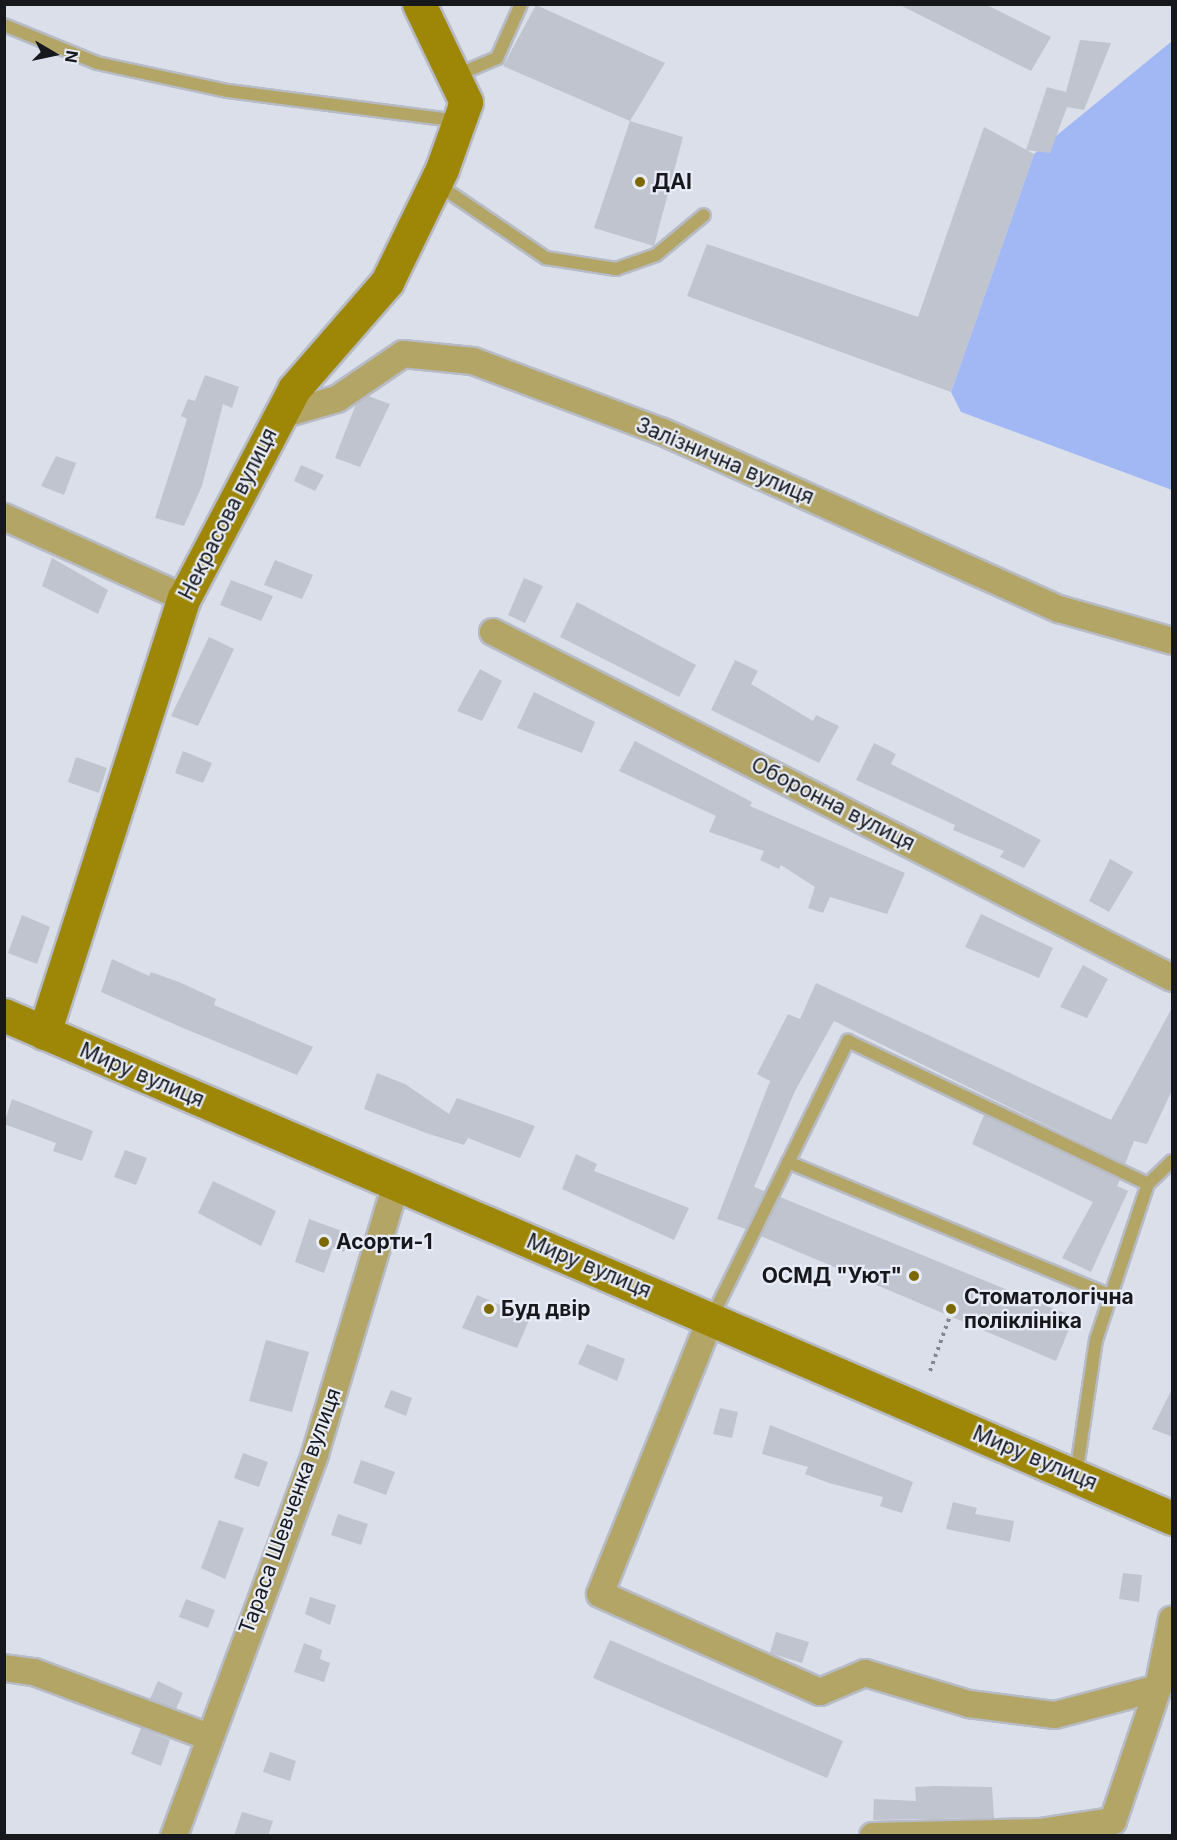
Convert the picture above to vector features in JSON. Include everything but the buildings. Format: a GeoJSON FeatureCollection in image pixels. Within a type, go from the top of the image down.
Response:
{"type":"FeatureCollection","features":[{"type":"Feature","properties":{"kind":"street"},"geometry":{"type":"LineString","coordinates":[[419,4],[460,100]]}},
{"type":"Feature","properties":{"kind":"street","name":"Некрасова вулиця"},"geometry":{"type":"LineString","coordinates":[[44,1033],[184,598],[294,388],[387,282],[435,184],[460,100]]}},
{"type":"Feature","properties":{"kind":"street","name":"Залізнична вулиця"},"geometry":{"type":"LineString","coordinates":[[278,416],[337,399],[403,354],[473,361],[663,432],[1059,609],[1173,641]]}},
{"type":"Feature","properties":{"kind":"street"},"geometry":{"type":"LineString","coordinates":[[4,517],[184,598]]}},
{"type":"Feature","properties":{"kind":"street","name":"Оборонна вулиця"},"geometry":{"type":"LineString","coordinates":[[493,632],[1173,978]]}},
{"type":"Feature","properties":{"kind":"street","name":"Миру вулиця"},"geometry":{"type":"LineString","coordinates":[[4,1015],[1173,1518]]}},
{"type":"Feature","properties":{"kind":"street","name":"Тараса Шевченка вулиця"},"geometry":{"type":"LineString","coordinates":[[174,1836],[206,1736],[315,1454],[396,1184]]}},
{"type":"Feature","properties":{"kind":"street"},"geometry":{"type":"LineString","coordinates":[[711,1318],[600,1594],[820,1692],[865,1673],[969,1704],[1055,1715],[1158,1688]]}},
{"type":"Feature","properties":{"kind":"street"},"geometry":{"type":"LineString","coordinates":[[873,1836],[1114,1828],[1158,1688],[1173,1619]]}},
{"type":"Feature","properties":{"kind":"street"},"geometry":{"type":"LineString","coordinates":[[4,1668],[34,1672],[206,1736]]}},
{"type":"Feature","properties":{"kind":"lane"},"geometry":{"type":"LineString","coordinates":[[4,25],[98,63],[195,84],[460,100],[497,58],[520,4]]}},
{"type":"Feature","properties":{"kind":"lane"},"geometry":{"type":"LineString","coordinates":[[435,184],[546,258],[616,268],[656,255],[704,215]]}},
{"type":"Feature","properties":{"kind":"lane"},"geometry":{"type":"LineString","coordinates":[[711,1318],[848,1041],[1148,1184]]}},
{"type":"Feature","properties":{"kind":"lane"},"geometry":{"type":"LineString","coordinates":[[1076,1476],[1096,1340],[1148,1184],[1173,1161]]}},
{"type":"Feature","properties":{"kind":"lane"},"geometry":{"type":"LineString","coordinates":[[788,1162],[1111,1296]]}},
{"type":"Feature","properties":{"kind":"path"},"geometry":{"type":"LineString","coordinates":[[930,1371],[950,1316]]}},
{"type":"Feature","properties":{"kind":"shaded area"},"geometry":{"type":"Polygon","coordinates":[[[1172,41],[1172,490],[961,412],[951,392],[1034,154],[1172,41]]]}},
{"type":"Feature","properties":{"kind":"place","name":"ДАІ"},"geometry":{"type":"Point","coordinates":[640,182]}},
{"type":"Feature","properties":{"kind":"place","name":"Асорти-1"},"geometry":{"type":"Point","coordinates":[324,1242]}},
{"type":"Feature","properties":{"kind":"place","name":"ОСМД \"Уют\""},"geometry":{"type":"Point","coordinates":[914,1276]}},
{"type":"Feature","properties":{"kind":"place","name":"Буд двір"},"geometry":{"type":"Point","coordinates":[489,1309]}},
{"type":"Feature","properties":{"kind":"place","name":"Стоматологічна поліклініка"},"geometry":{"type":"Point","coordinates":[951,1309]}}]}
